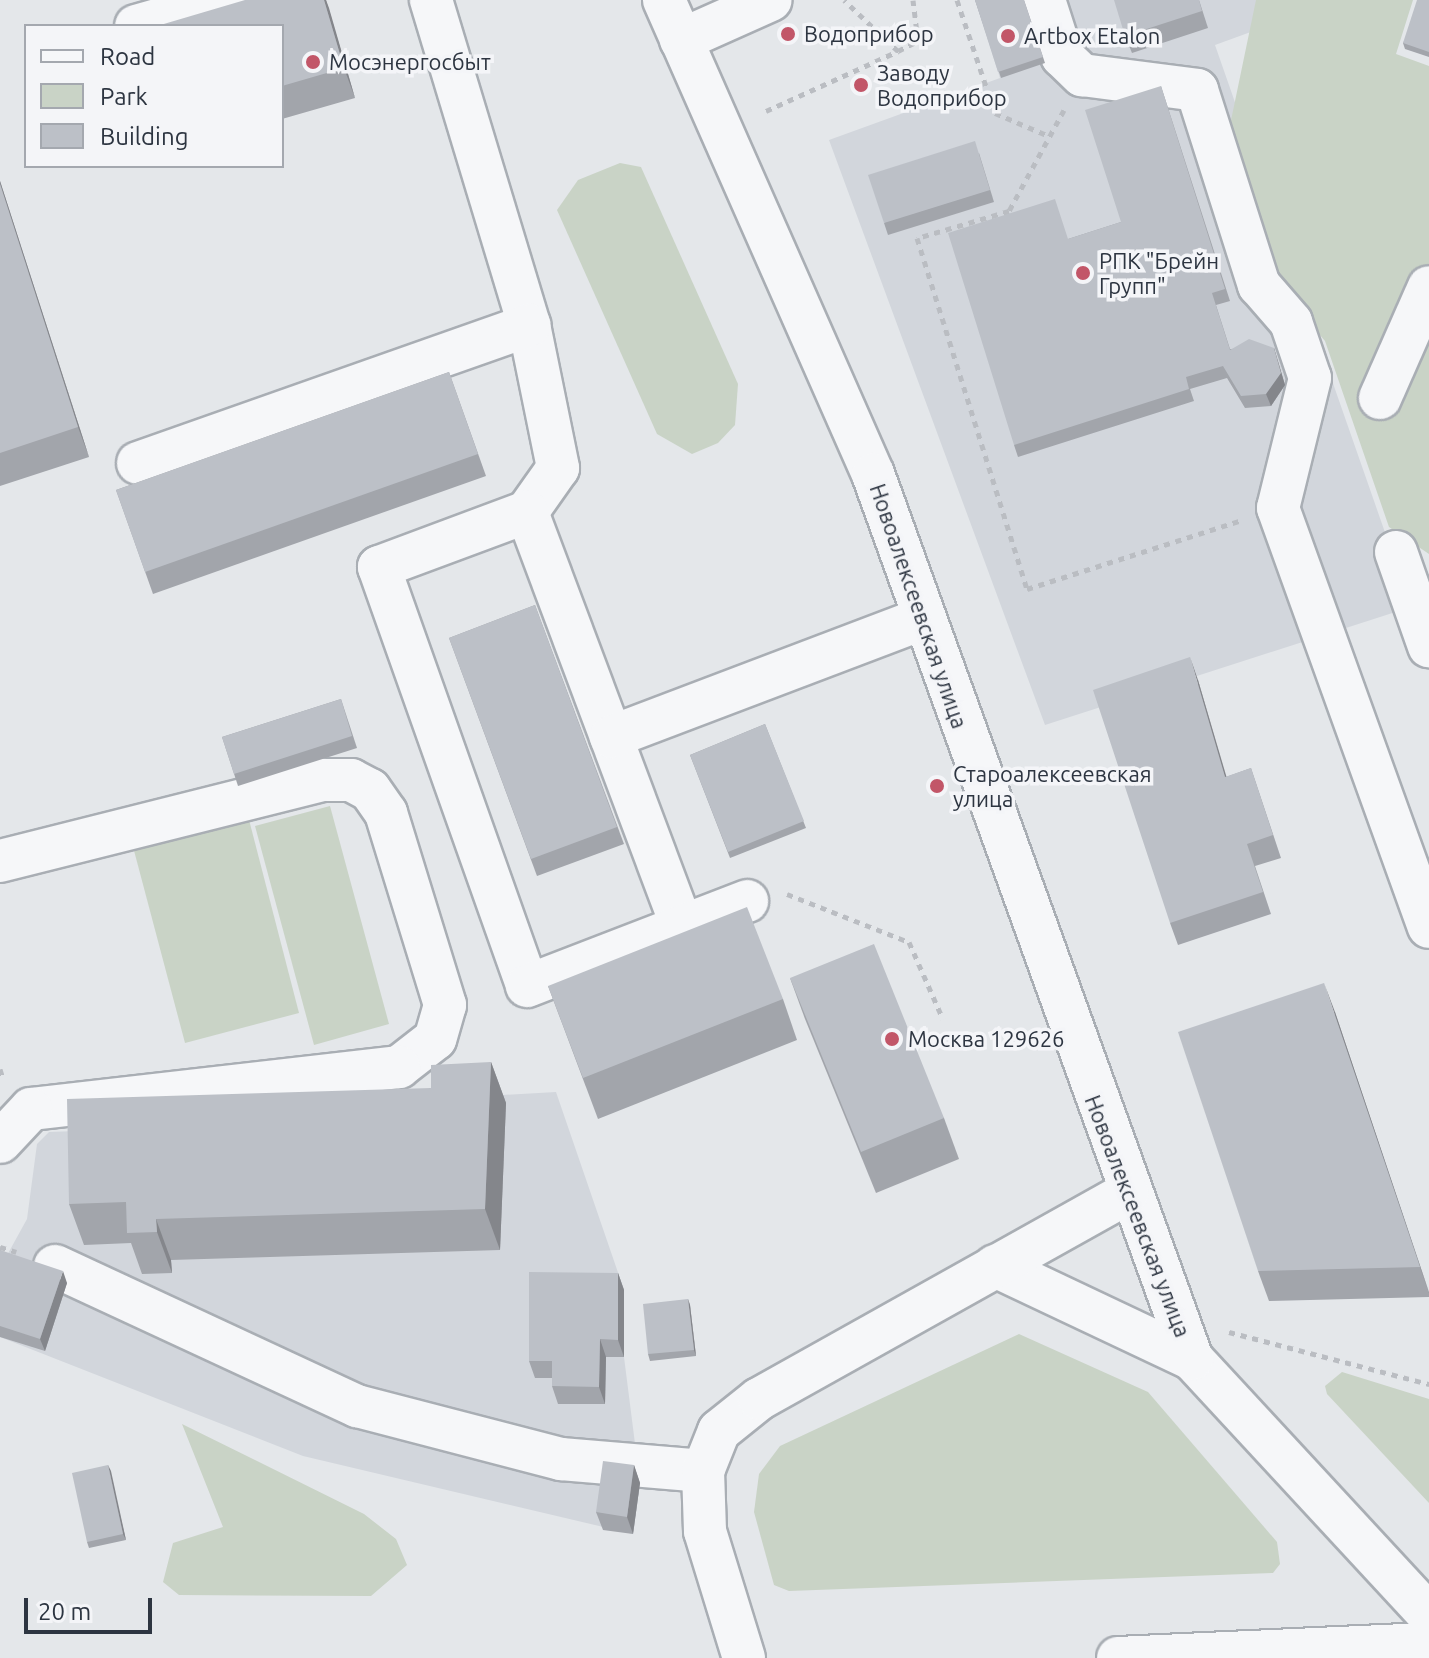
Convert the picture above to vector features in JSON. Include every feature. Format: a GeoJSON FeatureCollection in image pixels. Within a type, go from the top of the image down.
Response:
{"type":"FeatureCollection","features":[{"type":"Feature","properties":{"kind":"street"},"geometry":{"type":"LineString","coordinates":[[143,24],[227,0]]}},
{"type":"Feature","properties":{"kind":"street"},"geometry":{"type":"LineString","coordinates":[[431,0],[529,325],[558,468],[527,512],[379,567],[527,986],[747,901]]}},
{"type":"Feature","properties":{"kind":"street","name":"Новоалексеевская улица"},"geometry":{"type":"LineString","coordinates":[[664,0],[873,474],[1127,1193],[1192,1359],[1429,1615]]}},
{"type":"Feature","properties":{"kind":"street"},"geometry":{"type":"LineString","coordinates":[[681,40],[771,0]]}},
{"type":"Feature","properties":{"kind":"street"},"geometry":{"type":"LineString","coordinates":[[1044,0],[1062,56],[1082,75],[1197,90],[1259,285],[1291,322],[1310,378],[1278,508],[1429,927]]}},
{"type":"Feature","properties":{"kind":"street"},"geometry":{"type":"LineString","coordinates":[[1380,398],[1429,287]]}},
{"type":"Feature","properties":{"kind":"street"},"geometry":{"type":"LineString","coordinates":[[138,463],[529,325]]}},
{"type":"Feature","properties":{"kind":"street"},"geometry":{"type":"LineString","coordinates":[[527,512],[682,927]]}},
{"type":"Feature","properties":{"kind":"street"},"geometry":{"type":"LineString","coordinates":[[1396,552],[1429,646]]}},
{"type":"Feature","properties":{"kind":"street"},"geometry":{"type":"LineString","coordinates":[[611,737],[924,618]]}},
{"type":"Feature","properties":{"kind":"street"},"geometry":{"type":"LineString","coordinates":[[0,861],[323,780],[351,780],[370,790],[386,813],[445,1005],[435,1039],[399,1067],[31,1109],[0,1142]]}},
{"type":"Feature","properties":{"kind":"street"},"geometry":{"type":"LineString","coordinates":[[744,1658],[705,1531],[703,1471],[719,1431],[746,1408],[1127,1193]]}},
{"type":"Feature","properties":{"kind":"street"},"geometry":{"type":"LineString","coordinates":[[55,1266],[357,1406],[561,1459],[703,1471]]}},
{"type":"Feature","properties":{"kind":"street","name":"Новоалексеевская улица"},"geometry":{"type":"LineString","coordinates":[[995,1266],[1192,1359]]}},
{"type":"Feature","properties":{"kind":"street"},"geometry":{"type":"LineString","coordinates":[[1118,1658],[1267,1655],[1429,1644]]}},
{"type":"Feature","properties":{"kind":"path"},"geometry":{"type":"LineString","coordinates":[[844,0],[898,51]]}},
{"type":"Feature","properties":{"kind":"path"},"geometry":{"type":"LineString","coordinates":[[766,111],[918,41],[913,0]]}},
{"type":"Feature","properties":{"kind":"path"},"geometry":{"type":"LineString","coordinates":[[957,0],[995,113],[1049,136]]}},
{"type":"Feature","properties":{"kind":"path"},"geometry":{"type":"LineString","coordinates":[[1082,75],[1009,211],[917,238],[1027,589],[1278,508]]}},
{"type":"Feature","properties":{"kind":"path"},"geometry":{"type":"LineString","coordinates":[[747,901],[780,891],[909,942],[943,1019]]}},
{"type":"Feature","properties":{"kind":"path"},"geometry":{"type":"LineString","coordinates":[[0,1247],[9,1250]]}},
{"type":"Feature","properties":{"kind":"path"},"geometry":{"type":"LineString","coordinates":[[1226,1332],[1429,1384]]}},
{"type":"Feature","properties":{"kind":"shaded area"},"geometry":{"type":"Polygon","coordinates":[[[975,0],[1338,0],[1215,45],[1411,607],[1045,725],[829,140],[1000,78],[975,0]]]}},
{"type":"Feature","properties":{"kind":"shaded area"},"geometry":{"type":"Polygon","coordinates":[[[556,1092],[624,1290],[624,1357],[640,1483],[633,1534],[303,1456],[0,1337],[0,1268],[27,1219],[37,1144],[49,1132],[213,1126],[221,1111],[556,1092]]]}},
{"type":"Feature","properties":{"kind":"green space"},"geometry":{"type":"Polygon","coordinates":[[[1256,0],[1413,0],[1396,54],[1429,66],[1429,554],[1389,527],[1325,341],[1286,295],[1260,240],[1229,130],[1256,0]]]}},
{"type":"Feature","properties":{"kind":"green space"},"geometry":{"type":"Polygon","coordinates":[[[620,163],[641,167],[738,384],[735,425],[718,443],[692,454],[657,434],[557,210],[578,180],[620,163]]]}},
{"type":"Feature","properties":{"kind":"green space"},"geometry":{"type":"Polygon","coordinates":[[[330,806],[389,1024],[314,1045],[255,826],[330,806]]]}},
{"type":"Feature","properties":{"kind":"green space"},"geometry":{"type":"Polygon","coordinates":[[[247,812],[299,1013],[185,1043],[132,843],[247,812]]]}},
{"type":"Feature","properties":{"kind":"green space"},"geometry":{"type":"Polygon","coordinates":[[[1019,1334],[1148,1392],[1277,1542],[1280,1564],[1273,1573],[789,1591],[774,1585],[754,1512],[759,1474],[780,1446],[1019,1334]]]}},
{"type":"Feature","properties":{"kind":"green space"},"geometry":{"type":"Polygon","coordinates":[[[1342,1372],[1429,1399],[1429,1503],[1327,1394],[1325,1386],[1342,1372]]]}},
{"type":"Feature","properties":{"kind":"green space"},"geometry":{"type":"Polygon","coordinates":[[[182,1424],[364,1514],[396,1539],[407,1565],[371,1596],[179,1595],[163,1582],[173,1543],[223,1527],[182,1424]]]}},
{"type":"Feature","properties":{"kind":"building"},"geometry":{"type":"Polygon","coordinates":[[[245,0],[324,0],[344,68],[284,85],[284,24],[164,24],[245,0]]]}},
{"type":"Feature","properties":{"kind":"building"},"geometry":{"type":"Polygon","coordinates":[[[975,0],[1024,0],[1043,57],[998,72],[975,0]]]}},
{"type":"Feature","properties":{"kind":"building"},"geometry":{"type":"Polygon","coordinates":[[[1114,0],[1199,0],[1202,11],[1125,36],[1114,0]]]}},
{"type":"Feature","properties":{"kind":"building"},"geometry":{"type":"Polygon","coordinates":[[[1417,0],[1429,0],[1429,52],[1403,43],[1417,0]]]}},
{"type":"Feature","properties":{"kind":"building"},"geometry":{"type":"Polygon","coordinates":[[[1161,86],[1225,289],[1212,293],[1230,350],[1249,339],[1274,348],[1281,373],[1266,394],[1241,396],[1223,366],[1186,377],[1189,389],[1014,445],[948,233],[1055,199],[1068,239],[1121,222],[1085,110],[1161,86]]]}},
{"type":"Feature","properties":{"kind":"building"},"geometry":{"type":"Polygon","coordinates":[[[975,141],[990,190],[884,223],[868,175],[975,141]]]}},
{"type":"Feature","properties":{"kind":"building"},"geometry":{"type":"Polygon","coordinates":[[[0,184],[78,427],[0,453],[0,184]]]}},
{"type":"Feature","properties":{"kind":"building"},"geometry":{"type":"Polygon","coordinates":[[[449,372],[478,454],[145,572],[116,490],[449,372]]]}},
{"type":"Feature","properties":{"kind":"building"},"geometry":{"type":"Polygon","coordinates":[[[535,605],[617,827],[531,859],[449,638],[535,605]]]}},
{"type":"Feature","properties":{"kind":"building"},"geometry":{"type":"Polygon","coordinates":[[[1190,657],[1225,777],[1251,768],[1273,835],[1247,844],[1263,892],[1170,923],[1093,690],[1190,657]]]}},
{"type":"Feature","properties":{"kind":"building"},"geometry":{"type":"Polygon","coordinates":[[[341,699],[352,736],[234,774],[222,737],[341,699]]]}},
{"type":"Feature","properties":{"kind":"building"},"geometry":{"type":"Polygon","coordinates":[[[765,724],[804,821],[728,852],[690,755],[765,724]]]}},
{"type":"Feature","properties":{"kind":"building"},"geometry":{"type":"Polygon","coordinates":[[[747,907],[783,999],[583,1078],[548,986],[747,907]]]}},
{"type":"Feature","properties":{"kind":"building"},"geometry":{"type":"Polygon","coordinates":[[[874,944],[944,1118],[861,1152],[790,978],[874,944]]]}},
{"type":"Feature","properties":{"kind":"building"},"geometry":{"type":"Polygon","coordinates":[[[1324,983],[1420,1267],[1258,1271],[1178,1032],[1324,983]]]}},
{"type":"Feature","properties":{"kind":"building"},"geometry":{"type":"Polygon","coordinates":[[[491,1062],[485,1209],[156,1219],[157,1232],[127,1233],[126,1202],[69,1204],[67,1099],[431,1088],[431,1065],[491,1062]]]}},
{"type":"Feature","properties":{"kind":"building"},"geometry":{"type":"Polygon","coordinates":[[[0,1250],[63,1271],[40,1339],[0,1326],[0,1250]]]}},
{"type":"Feature","properties":{"kind":"building"},"geometry":{"type":"Polygon","coordinates":[[[529,1272],[618,1273],[618,1340],[600,1339],[599,1387],[552,1386],[552,1361],[529,1361],[529,1272]]]}},
{"type":"Feature","properties":{"kind":"building"},"geometry":{"type":"Polygon","coordinates":[[[688,1299],[694,1350],[648,1354],[643,1304],[688,1299]]]}},
{"type":"Feature","properties":{"kind":"building"},"geometry":{"type":"Polygon","coordinates":[[[603,1461],[634,1465],[627,1517],[596,1512],[603,1461]]]}},
{"type":"Feature","properties":{"kind":"building"},"geometry":{"type":"Polygon","coordinates":[[[108,1465],[123,1534],[87,1542],[72,1473],[108,1465]]]}},
{"type":"Feature","properties":{"kind":"place","name":"Водоприбор"},"geometry":{"type":"Point","coordinates":[788,34]}},
{"type":"Feature","properties":{"kind":"place","name":"Artbox Etalon"},"geometry":{"type":"Point","coordinates":[1008,36]}},
{"type":"Feature","properties":{"kind":"place","name":"Мосэнергосбыт"},"geometry":{"type":"Point","coordinates":[313,62]}},
{"type":"Feature","properties":{"kind":"place","name":"Заводу Водоприбор"},"geometry":{"type":"Point","coordinates":[861,85]}},
{"type":"Feature","properties":{"kind":"place","name":"РПК \"Брейн Групп\""},"geometry":{"type":"Point","coordinates":[1083,273]}},
{"type":"Feature","properties":{"kind":"place","name":"Староалексеевская улица"},"geometry":{"type":"Point","coordinates":[937,786]}},
{"type":"Feature","properties":{"kind":"place","name":"Москва 129626"},"geometry":{"type":"Point","coordinates":[892,1039]}}]}
